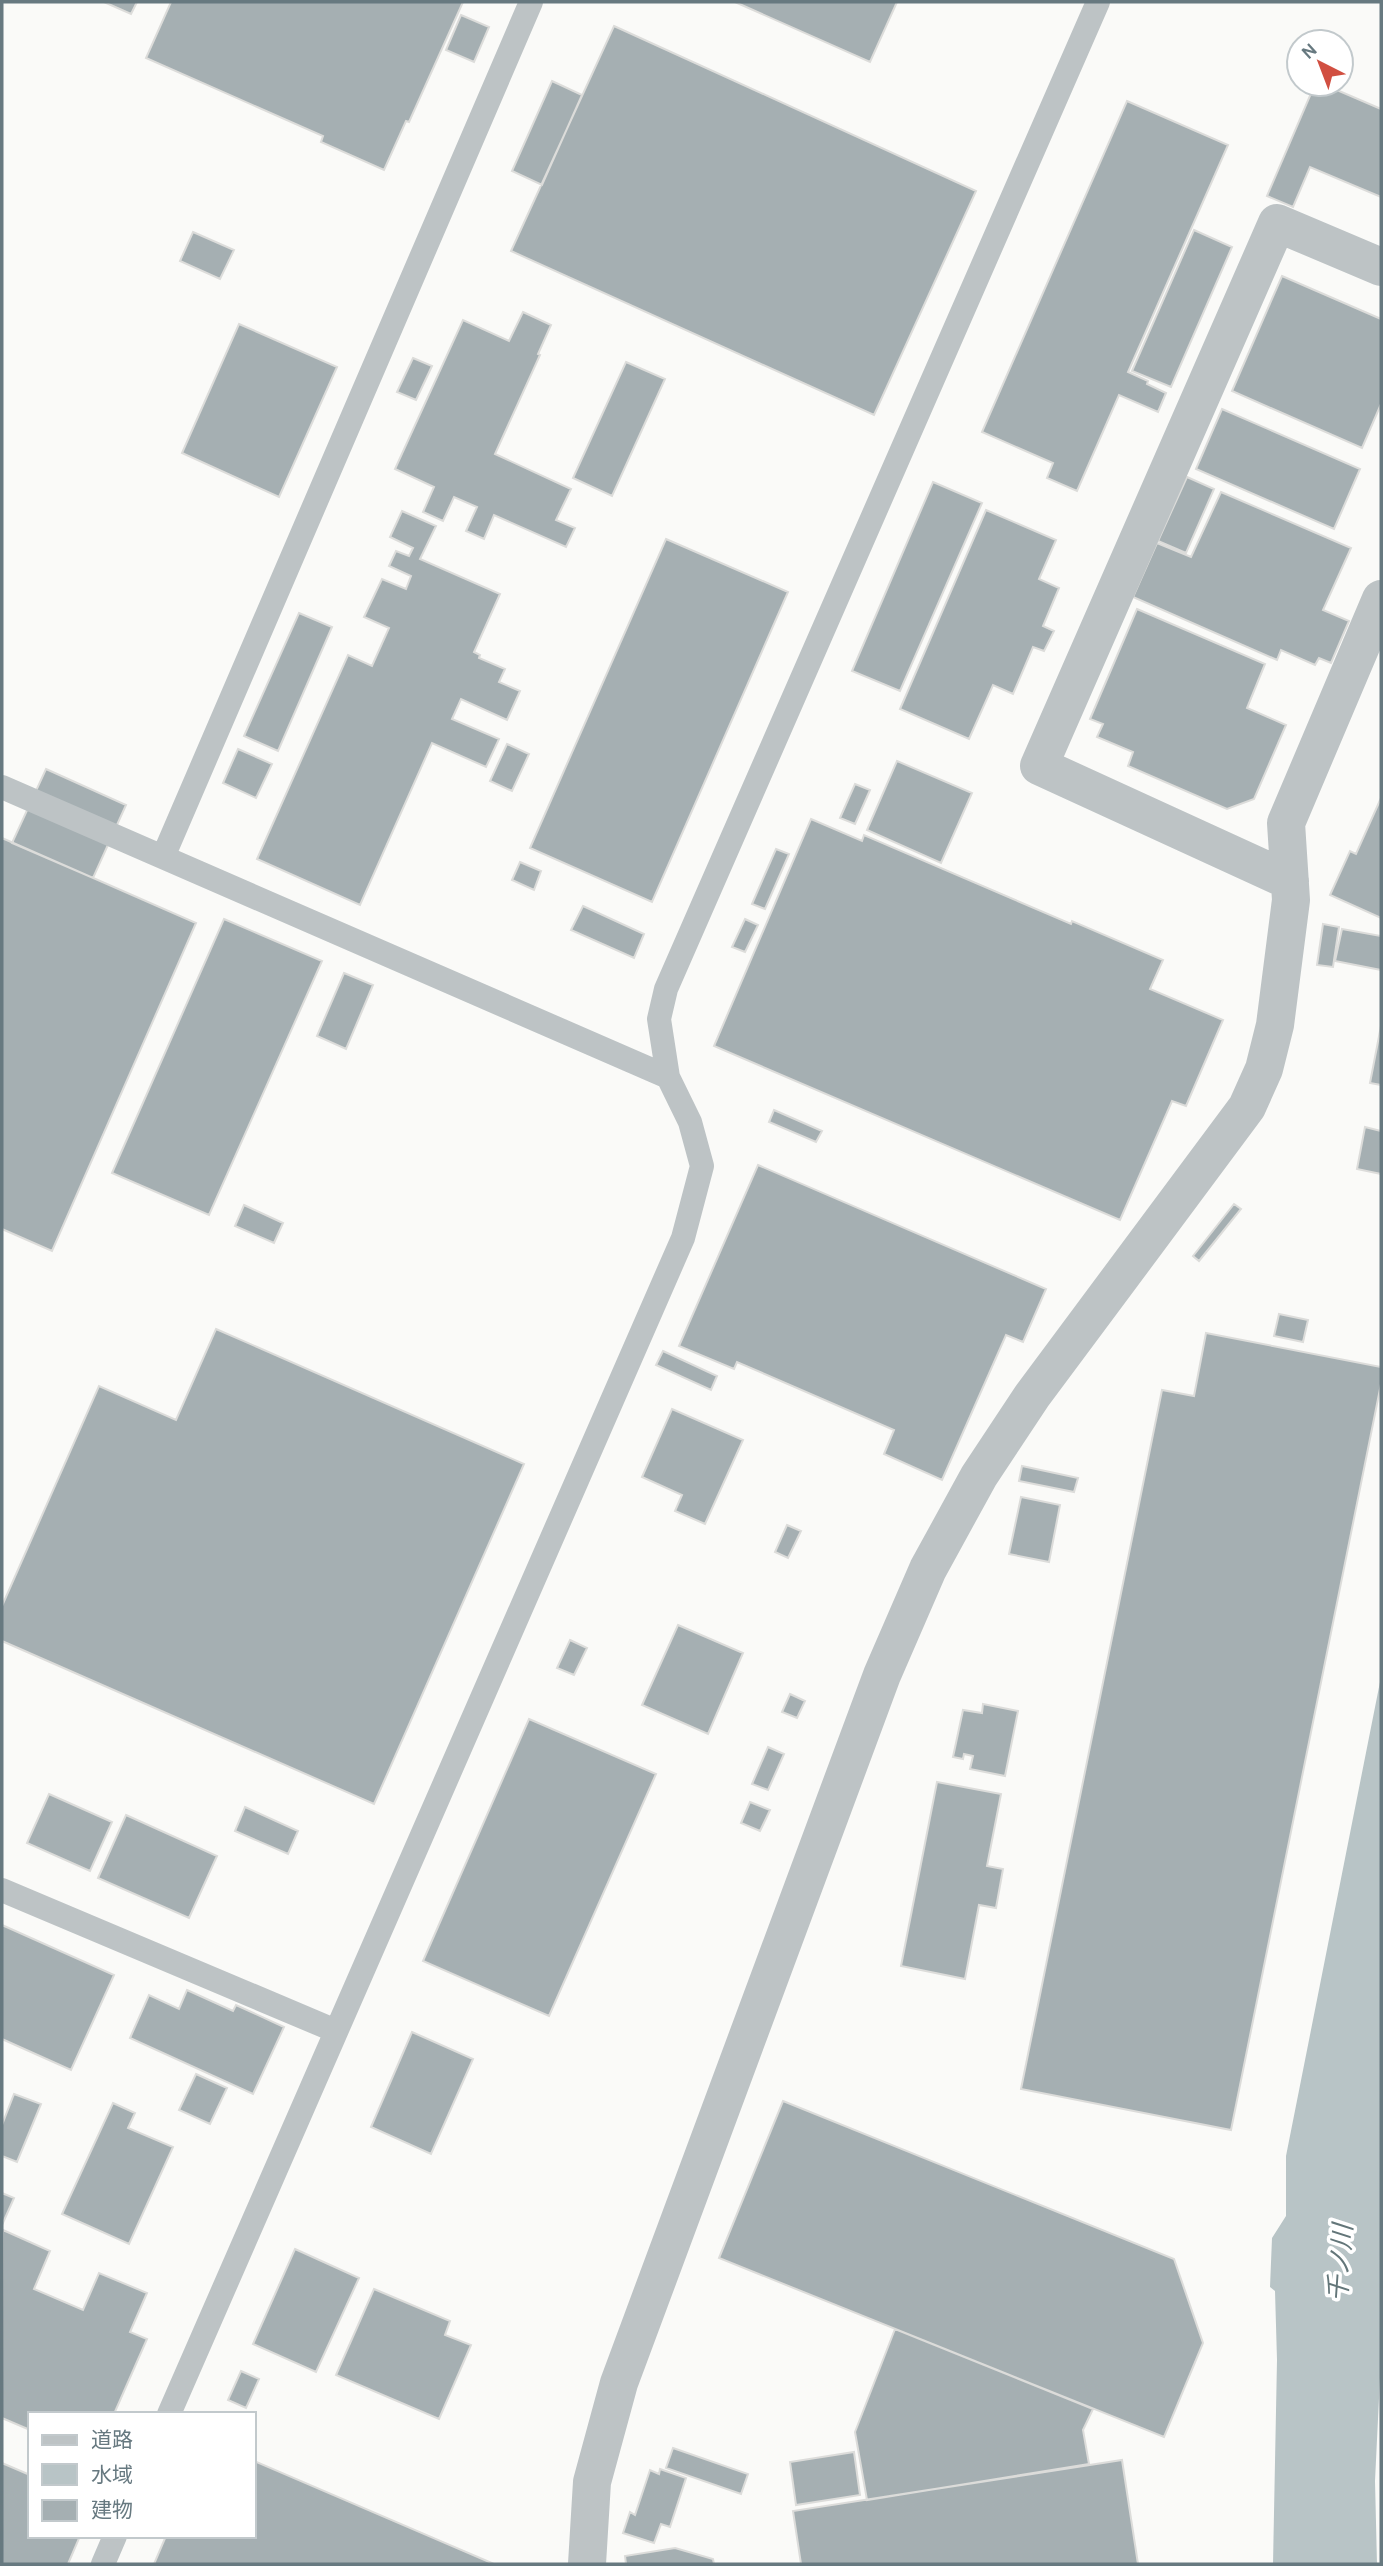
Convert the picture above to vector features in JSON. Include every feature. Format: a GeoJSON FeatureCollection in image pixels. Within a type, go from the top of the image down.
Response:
{"type":"FeatureCollection","features":[{"type":"Feature","properties":{"kind":"street"},"geometry":{"type":"LineString","coordinates":[[1290,881],[1039,766],[1277,223],[1381,267]]}},
{"type":"Feature","properties":{"kind":"street"},"geometry":{"type":"LineString","coordinates":[[587,2564],[592,2482],[619,2383],[882,1675],[928,1569],[979,1476],[1032,1396],[1247,1107],[1264,1069],[1275,1025],[1291,900],[1286,822],[1381,599]]}},
{"type":"Feature","properties":{"kind":"lane"},"geometry":{"type":"LineString","coordinates":[[163,857],[531,2]]}},
{"type":"Feature","properties":{"kind":"lane"},"geometry":{"type":"LineString","coordinates":[[170,2412],[684,1238],[702,1166],[690,1122],[668,1077],[659,1019],[666,989],[1098,2]]}},
{"type":"Feature","properties":{"kind":"lane"},"geometry":{"type":"LineString","coordinates":[[2,786],[668,1077]]}},
{"type":"Feature","properties":{"kind":"lane"},"geometry":{"type":"LineString","coordinates":[[2,1890],[336,2031]]}},
{"type":"Feature","properties":{"kind":"lane"},"geometry":{"type":"LineString","coordinates":[[103,2564],[114,2538]]}},
{"type":"Feature","properties":{"kind":"water","name":"千ノ川"},"geometry":{"type":"Polygon","coordinates":[[[1381,1677],[1381,2357],[1375,2481],[1377,2564],[1273,2564],[1277,2360],[1275,2291],[1270,2287],[1272,2238],[1286,2216],[1286,2156],[1381,1677]]]}},
{"type":"Feature","properties":{"kind":"building"},"geometry":{"type":"Polygon","coordinates":[[[104,2],[137,2],[131,14],[104,2]]]}},
{"type":"Feature","properties":{"kind":"building"},"geometry":{"type":"Polygon","coordinates":[[[171,2],[463,2],[409,122],[406,121],[384,170],[321,142],[323,136],[146,58],[171,2]]]}},
{"type":"Feature","properties":{"kind":"building"},"geometry":{"type":"Polygon","coordinates":[[[735,2],[897,2],[870,62],[735,2]]]}},
{"type":"Feature","properties":{"kind":"building"},"geometry":{"type":"Polygon","coordinates":[[[461,15],[489,27],[474,62],[446,50],[461,15]]]}},
{"type":"Feature","properties":{"kind":"building"},"geometry":{"type":"Polygon","coordinates":[[[614,26],[976,191],[874,415],[511,251],[614,26]]]}},
{"type":"Feature","properties":{"kind":"building"},"geometry":{"type":"Polygon","coordinates":[[[552,81],[582,95],[542,185],[512,171],[552,81]]]}},
{"type":"Feature","properties":{"kind":"building"},"geometry":{"type":"Polygon","coordinates":[[[1309,98],[1355,98],[1381,109],[1381,197],[1310,167],[1293,207],[1267,196],[1309,98]]]}},
{"type":"Feature","properties":{"kind":"building"},"geometry":{"type":"Polygon","coordinates":[[[1127,101],[1228,145],[1128,372],[1166,393],[1158,412],[1119,395],[1077,491],[1047,478],[1053,463],[982,432],[1127,101]]]}},
{"type":"Feature","properties":{"kind":"building"},"geometry":{"type":"Polygon","coordinates":[[[1194,230],[1232,247],[1171,387],[1132,371],[1194,230]]]}},
{"type":"Feature","properties":{"kind":"building"},"geometry":{"type":"Polygon","coordinates":[[[193,232],[234,250],[220,279],[180,261],[193,232]]]}},
{"type":"Feature","properties":{"kind":"building"},"geometry":{"type":"Polygon","coordinates":[[[1282,276],[1381,319],[1381,404],[1362,448],[1232,391],[1282,276]]]}},
{"type":"Feature","properties":{"kind":"building"},"geometry":{"type":"Polygon","coordinates":[[[523,312],[551,325],[495,454],[571,489],[556,520],[575,528],[566,547],[494,515],[484,539],[466,531],[477,507],[454,497],[443,521],[423,512],[434,487],[395,469],[463,320],[509,341],[523,312]]]}},
{"type":"Feature","properties":{"kind":"building"},"geometry":{"type":"Polygon","coordinates":[[[239,324],[337,367],[279,497],[182,453],[239,324]]]}},
{"type":"Feature","properties":{"kind":"building"},"geometry":{"type":"Polygon","coordinates":[[[413,358],[432,366],[416,400],[397,392],[413,358]]]}},
{"type":"Feature","properties":{"kind":"building"},"geometry":{"type":"Polygon","coordinates":[[[626,362],[665,379],[612,496],[573,478],[626,362]]]}},
{"type":"Feature","properties":{"kind":"building"},"geometry":{"type":"Polygon","coordinates":[[[1222,409],[1360,469],[1334,529],[1196,469],[1222,409]]]}},
{"type":"Feature","properties":{"kind":"building"},"geometry":{"type":"Polygon","coordinates":[[[1187,477],[1214,489],[1186,553],[1158,541],[1187,477]]]}},
{"type":"Feature","properties":{"kind":"building"},"geometry":{"type":"Polygon","coordinates":[[[933,482],[982,503],[900,691],[852,671],[933,482]]]}},
{"type":"Feature","properties":{"kind":"building"},"geometry":{"type":"Polygon","coordinates":[[[1221,492],[1351,548],[1323,610],[1349,621],[1331,663],[1319,658],[1315,665],[1281,650],[1277,660],[1133,597],[1157,543],[1191,557],[1221,492]]]}},
{"type":"Feature","properties":{"kind":"building"},"geometry":{"type":"Polygon","coordinates":[[[986,510],[1056,540],[1039,579],[1059,588],[1043,626],[1054,631],[1044,651],[1033,647],[1013,694],[993,685],[969,739],[900,709],[986,510]]]}},
{"type":"Feature","properties":{"kind":"building"},"geometry":{"type":"Polygon","coordinates":[[[402,511],[436,526],[420,559],[500,594],[474,652],[480,655],[479,658],[505,669],[499,682],[520,691],[507,720],[461,699],[452,719],[499,739],[486,767],[432,743],[360,905],[257,859],[348,655],[372,666],[389,628],[364,617],[382,579],[406,589],[411,576],[389,566],[396,551],[409,556],[413,548],[390,537],[402,511]]]}},
{"type":"Feature","properties":{"kind":"building"},"geometry":{"type":"Polygon","coordinates":[[[666,539],[788,592],[652,902],[530,848],[666,539]]]}},
{"type":"Feature","properties":{"kind":"building"},"geometry":{"type":"Polygon","coordinates":[[[1137,609],[1265,664],[1247,708],[1286,725],[1254,799],[1227,809],[1128,766],[1133,752],[1097,737],[1103,724],[1090,719],[1137,609]]]}},
{"type":"Feature","properties":{"kind":"building"},"geometry":{"type":"Polygon","coordinates":[[[299,613],[332,627],[278,751],[244,736],[299,613]]]}},
{"type":"Feature","properties":{"kind":"building"},"geometry":{"type":"Polygon","coordinates":[[[507,744],[529,754],[512,791],[490,781],[507,744]]]}},
{"type":"Feature","properties":{"kind":"building"},"geometry":{"type":"Polygon","coordinates":[[[238,749],[272,764],[256,798],[223,783],[238,749]]]}},
{"type":"Feature","properties":{"kind":"building"},"geometry":{"type":"Polygon","coordinates":[[[897,761],[972,793],[941,863],[867,830],[897,761]]]}},
{"type":"Feature","properties":{"kind":"building"},"geometry":{"type":"Polygon","coordinates":[[[46,769],[126,805],[93,878],[12,843],[46,769]]]}},
{"type":"Feature","properties":{"kind":"building"},"geometry":{"type":"Polygon","coordinates":[[[855,784],[870,790],[855,824],[840,818],[855,784]]]}},
{"type":"Feature","properties":{"kind":"building"},"geometry":{"type":"Polygon","coordinates":[[[1381,798],[1381,918],[1330,895],[1350,851],[1356,854],[1381,798]]]}},
{"type":"Feature","properties":{"kind":"building"},"geometry":{"type":"Polygon","coordinates":[[[811,819],[862,841],[864,835],[1071,924],[1072,921],[1163,960],[1150,989],[1223,1020],[1186,1106],[1172,1101],[1120,1220],[714,1046],[811,819]]]}},
{"type":"Feature","properties":{"kind":"building"},"geometry":{"type":"Polygon","coordinates":[[[2,838],[196,923],[52,1251],[2,1229],[2,838]]]}},
{"type":"Feature","properties":{"kind":"building"},"geometry":{"type":"Polygon","coordinates":[[[776,849],[789,854],[765,909],[752,904],[776,849]]]}},
{"type":"Feature","properties":{"kind":"building"},"geometry":{"type":"Polygon","coordinates":[[[520,862],[541,871],[534,890],[512,880],[520,862]]]}},
{"type":"Feature","properties":{"kind":"building"},"geometry":{"type":"Polygon","coordinates":[[[583,906],[644,934],[634,958],[571,930],[583,906]]]}},
{"type":"Feature","properties":{"kind":"building"},"geometry":{"type":"Polygon","coordinates":[[[224,919],[322,961],[209,1215],[112,1173],[224,919]]]}},
{"type":"Feature","properties":{"kind":"building"},"geometry":{"type":"Polygon","coordinates":[[[745,919],[758,925],[745,952],[732,947],[745,919]]]}},
{"type":"Feature","properties":{"kind":"building"},"geometry":{"type":"Polygon","coordinates":[[[1323,924],[1339,927],[1333,967],[1317,965],[1323,924]]]}},
{"type":"Feature","properties":{"kind":"building"},"geometry":{"type":"Polygon","coordinates":[[[1342,929],[1381,936],[1381,970],[1335,961],[1342,929]]]}},
{"type":"Feature","properties":{"kind":"building"},"geometry":{"type":"Polygon","coordinates":[[[344,973],[373,985],[346,1049],[317,1036],[344,973]]]}},
{"type":"Feature","properties":{"kind":"building"},"geometry":{"type":"Polygon","coordinates":[[[1381,1026],[1381,1085],[1370,1083],[1381,1026]]]}},
{"type":"Feature","properties":{"kind":"building"},"geometry":{"type":"Polygon","coordinates":[[[774,1110],[822,1131],[816,1142],[769,1122],[774,1110]]]}},
{"type":"Feature","properties":{"kind":"building"},"geometry":{"type":"Polygon","coordinates":[[[1365,1127],[1381,1131],[1381,1174],[1357,1169],[1365,1127]]]}},
{"type":"Feature","properties":{"kind":"building"},"geometry":{"type":"Polygon","coordinates":[[[758,1165],[1046,1289],[1023,1342],[1006,1335],[942,1480],[884,1454],[894,1430],[737,1362],[734,1369],[679,1346],[758,1165]]]}},
{"type":"Feature","properties":{"kind":"building"},"geometry":{"type":"Polygon","coordinates":[[[1234,1204],[1241,1209],[1199,1261],[1193,1256],[1234,1204]]]}},
{"type":"Feature","properties":{"kind":"building"},"geometry":{"type":"Polygon","coordinates":[[[244,1205],[283,1223],[274,1243],[235,1226],[244,1205]]]}},
{"type":"Feature","properties":{"kind":"building"},"geometry":{"type":"Polygon","coordinates":[[[1279,1314],[1308,1320],[1303,1342],[1274,1336],[1279,1314]]]}},
{"type":"Feature","properties":{"kind":"building"},"geometry":{"type":"Polygon","coordinates":[[[216,1329],[524,1464],[374,1804],[2,1641],[2,1606],[99,1386],[176,1420],[216,1329]]]}},
{"type":"Feature","properties":{"kind":"building"},"geometry":{"type":"Polygon","coordinates":[[[1206,1333],[1381,1367],[1381,1384],[1231,2130],[1021,2089],[1162,1390],[1194,1396],[1206,1333]]]}},
{"type":"Feature","properties":{"kind":"building"},"geometry":{"type":"Polygon","coordinates":[[[663,1351],[717,1376],[711,1390],[656,1365],[663,1351]]]}},
{"type":"Feature","properties":{"kind":"building"},"geometry":{"type":"Polygon","coordinates":[[[672,1409],[743,1440],[705,1524],[675,1511],[682,1495],[642,1477],[672,1409]]]}},
{"type":"Feature","properties":{"kind":"building"},"geometry":{"type":"Polygon","coordinates":[[[1022,1466],[1078,1478],[1074,1492],[1019,1481],[1022,1466]]]}},
{"type":"Feature","properties":{"kind":"building"},"geometry":{"type":"Polygon","coordinates":[[[1021,1497],[1060,1505],[1049,1562],[1009,1554],[1021,1497]]]}},
{"type":"Feature","properties":{"kind":"building"},"geometry":{"type":"Polygon","coordinates":[[[787,1525],[801,1531],[788,1558],[775,1552],[787,1525]]]}},
{"type":"Feature","properties":{"kind":"building"},"geometry":{"type":"Polygon","coordinates":[[[678,1625],[743,1653],[708,1734],[642,1705],[678,1625]]]}},
{"type":"Feature","properties":{"kind":"building"},"geometry":{"type":"Polygon","coordinates":[[[570,1640],[587,1648],[574,1675],[557,1668],[570,1640]]]}},
{"type":"Feature","properties":{"kind":"building"},"geometry":{"type":"Polygon","coordinates":[[[790,1694],[805,1701],[797,1718],[782,1712],[790,1694]]]}},
{"type":"Feature","properties":{"kind":"building"},"geometry":{"type":"Polygon","coordinates":[[[983,1704],[1018,1711],[1005,1776],[970,1769],[973,1756],[964,1754],[963,1759],[953,1757],[963,1710],[982,1713],[983,1704]]]}},
{"type":"Feature","properties":{"kind":"building"},"geometry":{"type":"Polygon","coordinates":[[[529,1719],[656,1774],[549,2016],[423,1961],[529,1719]]]}},
{"type":"Feature","properties":{"kind":"building"},"geometry":{"type":"Polygon","coordinates":[[[768,1747],[784,1754],[768,1790],[752,1784],[768,1747]]]}},
{"type":"Feature","properties":{"kind":"building"},"geometry":{"type":"Polygon","coordinates":[[[937,1782],[1001,1794],[987,1866],[1003,1869],[996,1908],[979,1905],[965,1979],[901,1966],[937,1782]]]}},
{"type":"Feature","properties":{"kind":"building"},"geometry":{"type":"Polygon","coordinates":[[[49,1794],[112,1822],[90,1871],[27,1843],[49,1794]]]}},
{"type":"Feature","properties":{"kind":"building"},"geometry":{"type":"Polygon","coordinates":[[[750,1802],[770,1810],[760,1831],[741,1823],[750,1802]]]}},
{"type":"Feature","properties":{"kind":"building"},"geometry":{"type":"Polygon","coordinates":[[[245,1807],[298,1831],[288,1854],[235,1831],[245,1807]]]}},
{"type":"Feature","properties":{"kind":"building"},"geometry":{"type":"Polygon","coordinates":[[[126,1815],[217,1856],[189,1918],[98,1878],[126,1815]]]}},
{"type":"Feature","properties":{"kind":"building"},"geometry":{"type":"Polygon","coordinates":[[[2,1925],[114,1975],[71,2070],[2,2039],[2,1925]]]}},
{"type":"Feature","properties":{"kind":"building"},"geometry":{"type":"Polygon","coordinates":[[[187,1990],[233,2011],[236,2005],[284,2027],[253,2094],[130,2038],[149,1995],[179,2009],[187,1990]]]}},
{"type":"Feature","properties":{"kind":"building"},"geometry":{"type":"Polygon","coordinates":[[[412,2032],[473,2059],[431,2154],[371,2127],[412,2032]]]}},
{"type":"Feature","properties":{"kind":"building"},"geometry":{"type":"Polygon","coordinates":[[[196,2074],[227,2088],[210,2124],[179,2110],[196,2074]]]}},
{"type":"Feature","properties":{"kind":"building"},"geometry":{"type":"Polygon","coordinates":[[[14,2094],[41,2104],[17,2162],[2,2156],[2,2125],[14,2094]]]}},
{"type":"Feature","properties":{"kind":"building"},"geometry":{"type":"Polygon","coordinates":[[[783,2101],[1174,2259],[1203,2343],[1164,2437],[719,2258],[783,2101]]]}},
{"type":"Feature","properties":{"kind":"building"},"geometry":{"type":"Polygon","coordinates":[[[113,2103],[135,2113],[128,2128],[173,2147],[129,2244],[62,2214],[113,2103]]]}},
{"type":"Feature","properties":{"kind":"building"},"geometry":{"type":"Polygon","coordinates":[[[2,2193],[14,2198],[2,2225],[2,2193]]]}},
{"type":"Feature","properties":{"kind":"building"},"geometry":{"type":"Polygon","coordinates":[[[3,2230],[50,2251],[34,2289],[83,2310],[99,2273],[147,2293],[130,2332],[147,2339],[115,2412],[28,2412],[28,2429],[2,2418],[3,2230]]]}},
{"type":"Feature","properties":{"kind":"building"},"geometry":{"type":"Polygon","coordinates":[[[295,2249],[359,2278],[316,2372],[253,2344],[295,2249]]]}},
{"type":"Feature","properties":{"kind":"building"},"geometry":{"type":"Polygon","coordinates":[[[374,2289],[450,2321],[445,2335],[471,2345],[439,2419],[336,2375],[374,2289]]]}},
{"type":"Feature","properties":{"kind":"building"},"geometry":{"type":"Polygon","coordinates":[[[895,2329],[1093,2409],[1083,2430],[1089,2464],[867,2500],[855,2432],[895,2329]]]}},
{"type":"Feature","properties":{"kind":"building"},"geometry":{"type":"Polygon","coordinates":[[[241,2371],[259,2379],[246,2408],[228,2400],[241,2371]]]}},
{"type":"Feature","properties":{"kind":"building"},"geometry":{"type":"Polygon","coordinates":[[[673,2448],[748,2474],[741,2494],[666,2468],[673,2448]]]}},
{"type":"Feature","properties":{"kind":"building"},"geometry":{"type":"Polygon","coordinates":[[[854,2452],[860,2495],[796,2505],[790,2462],[854,2452]]]}},
{"type":"Feature","properties":{"kind":"building"},"geometry":{"type":"Polygon","coordinates":[[[1122,2460],[1138,2564],[801,2564],[793,2511],[1122,2460]]]}},
{"type":"Feature","properties":{"kind":"building"},"geometry":{"type":"Polygon","coordinates":[[[256,2462],[494,2564],[154,2564],[165,2538],[256,2538],[256,2462]]]}},
{"type":"Feature","properties":{"kind":"building"},"geometry":{"type":"Polygon","coordinates":[[[2,2463],[28,2474],[28,2538],[79,2538],[68,2564],[2,2564],[2,2463]]]}},
{"type":"Feature","properties":{"kind":"building"},"geometry":{"type":"Polygon","coordinates":[[[660,2469],[686,2478],[670,2527],[661,2524],[654,2543],[623,2533],[630,2512],[635,2515],[650,2470],[659,2474],[660,2469]]]}},
{"type":"Feature","properties":{"kind":"building"},"geometry":{"type":"Polygon","coordinates":[[[675,2548],[713,2559],[714,2564],[626,2564],[625,2556],[675,2548]]]}}]}
